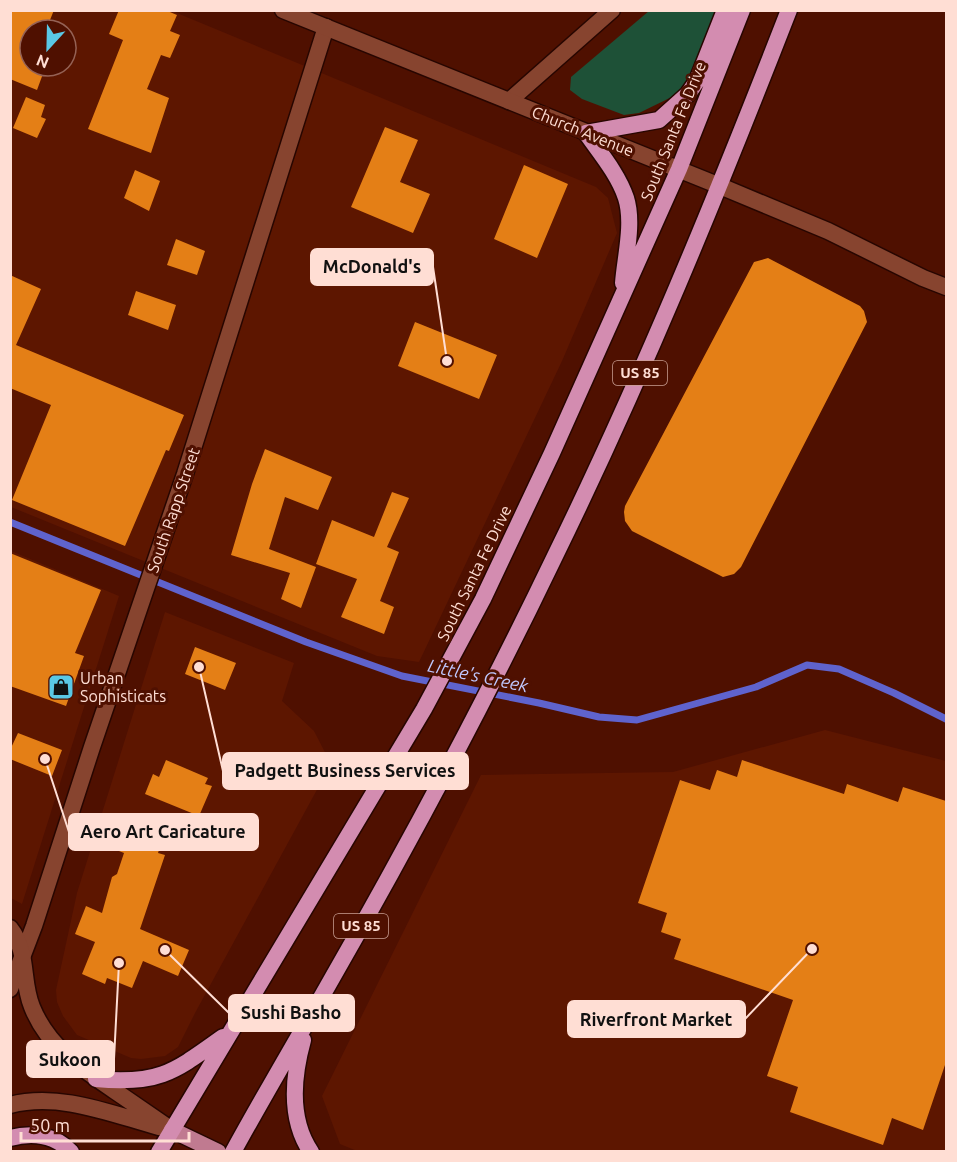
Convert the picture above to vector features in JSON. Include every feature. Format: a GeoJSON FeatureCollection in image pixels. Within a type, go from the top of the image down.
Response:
{"type":"FeatureCollection","features":[{"type":"Feature","properties":{"kind":"highway"},"geometry":{"type":"LineString","coordinates":[[621,299],[628,228],[626,200],[613,172],[586,133],[659,120],[688,94],[696,81],[725,10]]}},
{"type":"Feature","properties":{"kind":"highway","name":"South Santa Fe Drive"},"geometry":{"type":"LineString","coordinates":[[159,1152],[424,709],[456,650],[510,544],[679,170],[742,10]]}},
{"type":"Feature","properties":{"kind":"highway","name":"US 85"},"geometry":{"type":"LineString","coordinates":[[233,1152],[502,663],[605,451],[677,290],[789,10]]}},
{"type":"Feature","properties":{"kind":"highway"},"geometry":{"type":"LineString","coordinates":[[308,1018],[297,1061],[294,1105],[298,1124],[311,1152]]}},
{"type":"Feature","properties":{"kind":"highway"},"geometry":{"type":"LineString","coordinates":[[96,1079],[122,1081],[152,1079],[184,1064],[229,1033]]}},
{"type":"Feature","properties":{"kind":"highway"},"geometry":{"type":"LineString","coordinates":[[10,1138],[42,1135],[54,1138],[71,1152]]}},
{"type":"Feature","properties":{"kind":"main road"},"geometry":{"type":"LineString","coordinates":[[172,1130],[218,1152]]}},
{"type":"Feature","properties":{"kind":"street","name":"Church Avenue"},"geometry":{"type":"LineString","coordinates":[[283,10],[828,231],[946,287]]}},
{"type":"Feature","properties":{"kind":"street"},"geometry":{"type":"LineString","coordinates":[[509,101],[612,10]]}},
{"type":"Feature","properties":{"kind":"street","name":"South Rapp Street"},"geometry":{"type":"LineString","coordinates":[[10,989],[24,955],[156,556],[189,464],[326,27]]}},
{"type":"Feature","properties":{"kind":"street"},"geometry":{"type":"LineString","coordinates":[[10,928],[17,936],[24,955],[30,1004],[40,1026],[56,1046],[75,1065],[172,1130]]}},
{"type":"Feature","properties":{"kind":"street"},"geometry":{"type":"LineString","coordinates":[[10,1105],[36,1100],[57,1101],[172,1130]]}},
{"type":"Feature","properties":{"kind":"shaded area"},"geometry":{"type":"Polygon","coordinates":[[[10,11],[172,11],[596,187],[608,198],[617,233],[562,361],[419,662],[377,656],[11,507],[10,11]]]}},
{"type":"Feature","properties":{"kind":"shaded area"},"geometry":{"type":"Polygon","coordinates":[[[11,551],[119,596],[22,904],[11,898],[11,551]]]}},
{"type":"Feature","properties":{"kind":"shaded area"},"geometry":{"type":"Polygon","coordinates":[[[165,612],[294,663],[282,701],[314,731],[331,764],[178,1047],[165,1056],[141,1059],[131,1058],[77,1035],[63,1016],[57,1002],[56,990],[77,893],[165,612]]]}},
{"type":"Feature","properties":{"kind":"shaded area"},"geometry":{"type":"Polygon","coordinates":[[[825,730],[946,761],[946,1151],[357,1151],[340,1144],[322,1096],[481,775],[673,772],[825,730]]]}},
{"type":"Feature","properties":{"kind":"green space"},"geometry":{"type":"Polygon","coordinates":[[[649,11],[717,11],[684,91],[639,113],[624,115],[582,99],[570,90],[571,77],[649,11]]]}},
{"type":"Feature","properties":{"kind":"building"},"geometry":{"type":"Polygon","coordinates":[[[10,10],[54,10],[51,18],[18,18],[18,78],[41,78],[37,90],[10,79],[10,10]]]}},
{"type":"Feature","properties":{"kind":"building"},"geometry":{"type":"Polygon","coordinates":[[[119,10],[165,10],[177,15],[170,31],[180,35],[170,58],[161,55],[147,89],[169,98],[151,153],[88,129],[123,40],[109,34],[119,10]]]}},
{"type":"Feature","properties":{"kind":"building"},"geometry":{"type":"Polygon","coordinates":[[[26,97],[45,105],[41,117],[46,119],[37,138],[13,128],[26,97]]]}},
{"type":"Feature","properties":{"kind":"building"},"geometry":{"type":"Polygon","coordinates":[[[385,127],[418,140],[400,182],[430,194],[413,233],[351,207],[385,127]]]}},
{"type":"Feature","properties":{"kind":"building"},"geometry":{"type":"Polygon","coordinates":[[[524,165],[568,184],[537,258],[494,239],[524,165]]]}},
{"type":"Feature","properties":{"kind":"building"},"geometry":{"type":"Polygon","coordinates":[[[135,170],[160,181],[149,211],[124,198],[135,170]]]}},
{"type":"Feature","properties":{"kind":"building"},"geometry":{"type":"Polygon","coordinates":[[[176,239],[205,251],[197,275],[167,265],[176,239]]]}},
{"type":"Feature","properties":{"kind":"building"},"geometry":{"type":"Polygon","coordinates":[[[768,258],[860,306],[867,322],[741,567],[734,574],[723,577],[632,531],[625,521],[624,512],[625,506],[754,262],[768,258]]]}},
{"type":"Feature","properties":{"kind":"building"},"geometry":{"type":"Polygon","coordinates":[[[10,275],[41,289],[16,345],[184,415],[169,451],[166,450],[125,546],[12,500],[51,405],[10,388],[10,275]]]}},
{"type":"Feature","properties":{"kind":"building"},"geometry":{"type":"Polygon","coordinates":[[[136,291],[176,305],[168,330],[128,315],[136,291]]]}},
{"type":"Feature","properties":{"kind":"building"},"geometry":{"type":"Polygon","coordinates":[[[415,322],[497,355],[479,399],[398,366],[415,322]]]}},
{"type":"Feature","properties":{"kind":"building"},"geometry":{"type":"Polygon","coordinates":[[[265,449],[332,477],[318,510],[285,497],[269,549],[316,567],[301,608],[281,599],[290,573],[231,555],[265,449]]]}},
{"type":"Feature","properties":{"kind":"building"},"geometry":{"type":"Polygon","coordinates":[[[392,492],[409,498],[387,547],[399,552],[380,601],[394,607],[384,634],[341,617],[357,579],[316,564],[332,520],[374,537],[392,492]]]}},
{"type":"Feature","properties":{"kind":"building"},"geometry":{"type":"Polygon","coordinates":[[[10,553],[101,590],[75,653],[84,656],[66,706],[10,686],[10,553]]]}},
{"type":"Feature","properties":{"kind":"building"},"geometry":{"type":"Polygon","coordinates":[[[195,647],[236,663],[225,690],[185,674],[195,647]]]}},
{"type":"Feature","properties":{"kind":"building"},"geometry":{"type":"Polygon","coordinates":[[[18,733],[62,750],[52,776],[10,759],[10,750],[18,733]]]}},
{"type":"Feature","properties":{"kind":"building"},"geometry":{"type":"Polygon","coordinates":[[[166,760],[208,778],[205,784],[212,786],[199,816],[145,794],[153,774],[159,777],[166,760]]]}},
{"type":"Feature","properties":{"kind":"building"},"geometry":{"type":"Polygon","coordinates":[[[742,760],[844,794],[847,784],[898,802],[903,787],[946,801],[946,1062],[923,1130],[892,1118],[883,1145],[790,1112],[798,1087],[767,1076],[793,1000],[674,959],[681,939],[661,932],[667,913],[638,903],[680,780],[710,790],[717,770],[737,777],[742,760]]]}},
{"type":"Feature","properties":{"kind":"building"},"geometry":{"type":"Polygon","coordinates":[[[133,825],[164,835],[158,853],[165,855],[140,929],[189,950],[178,976],[143,961],[132,988],[107,978],[105,984],[82,974],[95,942],[75,934],[86,906],[102,913],[112,877],[117,874],[124,853],[119,851],[125,831],[131,833],[133,825]]]}},
{"type":"Feature","properties":{"kind":"waterway","name":"Little's Creek"},"geometry":{"type":"LineString","coordinates":[[10,522],[306,642],[402,676],[599,717],[637,720],[756,687],[807,665],[839,669],[946,719]]}},
{"type":"Feature","properties":{"kind":"place","name":"McDonald's"},"geometry":{"type":"Point","coordinates":[447,361]}},
{"type":"Feature","properties":{"kind":"place","name":"Padgett Business Services"},"geometry":{"type":"Point","coordinates":[199,667]}},
{"type":"Feature","properties":{"kind":"place","name":"Urban Sophisticats"},"geometry":{"type":"Point","coordinates":[61,687]}},
{"type":"Feature","properties":{"kind":"place","name":"Aero Art Caricature"},"geometry":{"type":"Point","coordinates":[45,759]}},
{"type":"Feature","properties":{"kind":"place","name":"Riverfront Market"},"geometry":{"type":"Point","coordinates":[812,949]}},
{"type":"Feature","properties":{"kind":"place","name":"Sushi Basho"},"geometry":{"type":"Point","coordinates":[165,950]}},
{"type":"Feature","properties":{"kind":"place","name":"Sukoon"},"geometry":{"type":"Point","coordinates":[119,963]}}]}
